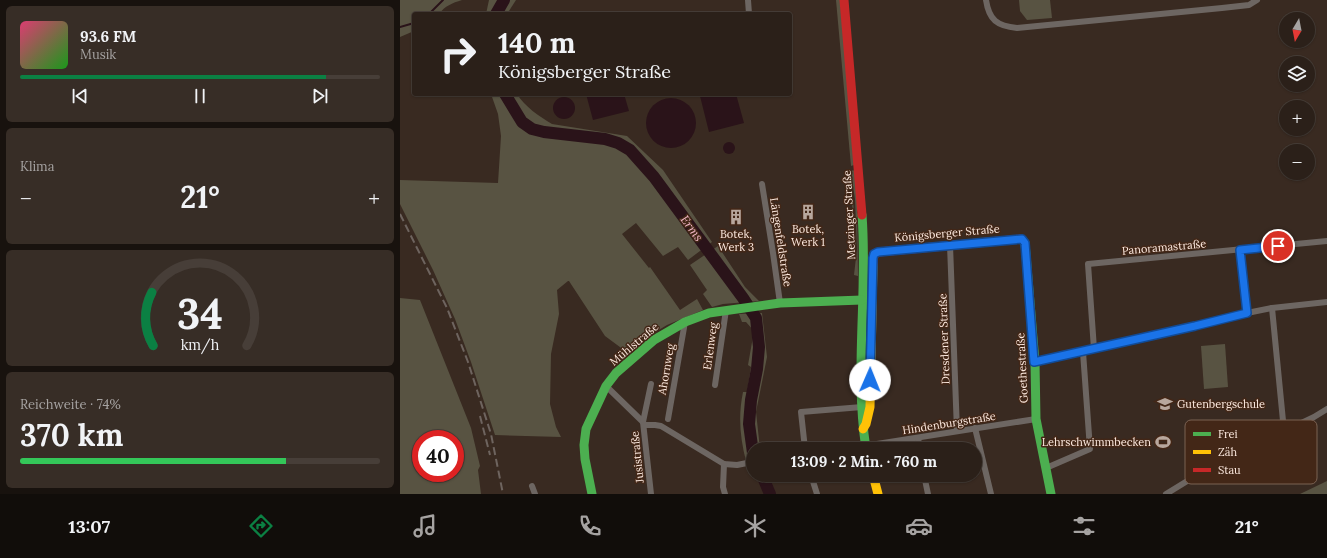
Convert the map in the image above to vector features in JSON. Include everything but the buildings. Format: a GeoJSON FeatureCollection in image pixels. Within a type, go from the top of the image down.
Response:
{"type":"FeatureCollection","features":[{"type":"Feature","properties":{"kind":"street"},"geometry":{"type":"LineString","coordinates":[[748,0],[749,12]]}},
{"type":"Feature","properties":{"kind":"street","name":"Metzinger Straße"},"geometry":{"type":"LineString","coordinates":[[844,0],[864,244],[862,300],[862,407],[865,442]]}},
{"type":"Feature","properties":{"kind":"street"},"geometry":{"type":"LineString","coordinates":[[986,0],[988,10],[996,22],[1002,26],[1017,28],[1249,5],[1256,0]]}},
{"type":"Feature","properties":{"kind":"street","name":"Längenfeldstraße"},"geometry":{"type":"LineString","coordinates":[[762,184],[780,303]]}},
{"type":"Feature","properties":{"kind":"street","name":"Königsberger Straße"},"geometry":{"type":"LineString","coordinates":[[874,254],[883,251],[1022,239]]}},
{"type":"Feature","properties":{"kind":"street","name":"Goethestraße"},"geometry":{"type":"LineString","coordinates":[[1022,239],[1025,243],[1034,362],[1036,419],[1051,494]]}},
{"type":"Feature","properties":{"kind":"street","name":"Panoramastraße"},"geometry":{"type":"LineString","coordinates":[[1094,349],[1088,264],[1327,241]]}},
{"type":"Feature","properties":{"kind":"street","name":"Dresdener Straße"},"geometry":{"type":"LineString","coordinates":[[950,245],[957,431]]}},
{"type":"Feature","properties":{"kind":"street"},"geometry":{"type":"LineString","coordinates":[[1240,250],[1247,313]]}},
{"type":"Feature","properties":{"kind":"street","name":"Metzinger Straße"},"geometry":{"type":"LineString","coordinates":[[863,429],[866,424],[870,407],[874,254]]}},
{"type":"Feature","properties":{"kind":"street","name":"Mühlstraße"},"geometry":{"type":"LineString","coordinates":[[592,494],[585,458],[584,445],[586,429],[606,386],[620,369],[654,340],[684,322],[709,313],[780,303],[862,300]]}},
{"type":"Feature","properties":{"kind":"street"},"geometry":{"type":"LineString","coordinates":[[1034,362],[1083,352],[1247,313],[1272,308],[1327,302]]}},
{"type":"Feature","properties":{"kind":"street"},"geometry":{"type":"LineString","coordinates":[[1272,308],[1283,420]]}},
{"type":"Feature","properties":{"kind":"street","name":"Erlenweg"},"geometry":{"type":"LineString","coordinates":[[715,385],[726,310]]}},
{"type":"Feature","properties":{"kind":"street","name":"Ahornweg"},"geometry":{"type":"LineString","coordinates":[[668,419],[684,322]]}},
{"type":"Feature","properties":{"kind":"street"},"geometry":{"type":"LineString","coordinates":[[1046,468],[1090,449],[1083,352]]}},
{"type":"Feature","properties":{"kind":"street"},"geometry":{"type":"LineString","coordinates":[[651,384],[644,424],[661,426],[724,464],[737,465],[746,463]]}},
{"type":"Feature","properties":{"kind":"street","name":"Jusistraße"},"geometry":{"type":"LineString","coordinates":[[606,386],[644,424],[651,494]]}},
{"type":"Feature","properties":{"kind":"street"},"geometry":{"type":"LineString","coordinates":[[804,442],[801,412],[862,407]]}},
{"type":"Feature","properties":{"kind":"street"},"geometry":{"type":"LineString","coordinates":[[1308,420],[1327,409]]}},
{"type":"Feature","properties":{"kind":"street","name":"Hindenburgstraße"},"geometry":{"type":"LineString","coordinates":[[897,442],[1036,419]]}},
{"type":"Feature","properties":{"kind":"street"},"geometry":{"type":"LineString","coordinates":[[975,428],[991,494]]}},
{"type":"Feature","properties":{"kind":"street"},"geometry":{"type":"LineString","coordinates":[[918,438],[919,442]]}},
{"type":"Feature","properties":{"kind":"street"},"geometry":{"type":"LineString","coordinates":[[724,464],[723,487],[725,494]]}},
{"type":"Feature","properties":{"kind":"street"},"geometry":{"type":"LineString","coordinates":[[813,482],[817,494]]}},
{"type":"Feature","properties":{"kind":"street"},"geometry":{"type":"LineString","coordinates":[[875,482],[878,494]]}},
{"type":"Feature","properties":{"kind":"street"},"geometry":{"type":"LineString","coordinates":[[925,482],[928,494]]}},
{"type":"Feature","properties":{"kind":"street"},"geometry":{"type":"LineString","coordinates":[[1166,494],[1185,482]]}},
{"type":"Feature","properties":{"kind":"street"},"geometry":{"type":"LineString","coordinates":[[532,486],[535,494]]}},
{"type":"Feature","properties":{"kind":"shaded area"},"geometry":{"type":"Polygon","coordinates":[[[400,0],[462,0],[449,5],[441,12],[412,12],[412,32],[400,37],[400,0]]]}},
{"type":"Feature","properties":{"kind":"shaded area"},"geometry":{"type":"Polygon","coordinates":[[[489,0],[516,0],[508,12],[486,12],[489,0]]]}},
{"type":"Feature","properties":{"kind":"shaded area"},"geometry":{"type":"Polygon","coordinates":[[[836,0],[841,0],[854,165],[851,166],[836,0]]]}},
{"type":"Feature","properties":{"kind":"shaded area"},"geometry":{"type":"Polygon","coordinates":[[[1019,0],[1050,0],[1052,18],[1027,20],[1020,11],[1019,0]]]}},
{"type":"Feature","properties":{"kind":"shaded area"},"geometry":{"type":"Polygon","coordinates":[[[492,96],[518,96],[528,107],[552,124],[627,136],[663,170],[712,242],[688,260],[678,247],[663,256],[636,223],[622,234],[649,268],[650,267],[680,310],[697,299],[703,310],[667,325],[642,340],[628,353],[605,336],[569,281],[557,290],[559,314],[551,354],[550,404],[556,427],[561,437],[495,435],[455,319],[433,270],[400,204],[400,180],[498,183],[501,136],[498,114],[492,96]]]}},
{"type":"Feature","properties":{"kind":"shaded area"},"geometry":{"type":"Polygon","coordinates":[[[587,96],[625,96],[629,111],[593,120],[587,96]]]}},
{"type":"Feature","properties":{"kind":"shaded area"},"geometry":{"type":"Polygon","coordinates":[[[700,96],[737,96],[744,123],[709,132],[700,96]]]}},
{"type":"Feature","properties":{"kind":"shaded area"},"geometry":{"type":"Polygon","coordinates":[[[564,97],[572,100],[575,108],[572,116],[564,119],[556,116],[553,108],[556,100],[564,97]]]}},
{"type":"Feature","properties":{"kind":"shaded area"},"geometry":{"type":"Polygon","coordinates":[[[671,98],[681,100],[689,105],[694,113],[696,123],[694,133],[689,141],[681,146],[671,148],[661,146],[653,141],[648,133],[646,123],[648,113],[653,105],[661,100],[671,98]]]}},
{"type":"Feature","properties":{"kind":"shaded area"},"geometry":{"type":"Polygon","coordinates":[[[729,142],[733,144],[735,148],[733,152],[729,154],[725,152],[723,148],[725,144],[729,142]]]}},
{"type":"Feature","properties":{"kind":"shaded area"},"geometry":{"type":"Polygon","coordinates":[[[853,170],[855,172],[857,199],[858,276],[854,275],[857,249],[855,199],[851,174],[853,170]]]}},
{"type":"Feature","properties":{"kind":"shaded area"},"geometry":{"type":"Polygon","coordinates":[[[851,187],[856,245],[855,251],[851,187]]]}},
{"type":"Feature","properties":{"kind":"shaded area"},"geometry":{"type":"Polygon","coordinates":[[[718,246],[745,287],[759,301],[723,304],[712,307],[703,294],[707,290],[690,265],[718,246]]]}},
{"type":"Feature","properties":{"kind":"shaded area"},"geometry":{"type":"Polygon","coordinates":[[[400,298],[420,300],[471,428],[480,466],[478,470],[481,494],[400,494],[400,298]]]}},
{"type":"Feature","properties":{"kind":"shaded area"},"geometry":{"type":"Polygon","coordinates":[[[762,313],[767,357],[756,412],[759,442],[746,442],[746,461],[742,444],[740,418],[743,392],[747,392],[751,367],[748,365],[754,331],[746,322],[742,322],[739,314],[762,313]]]}},
{"type":"Feature","properties":{"kind":"shaded area"},"geometry":{"type":"Polygon","coordinates":[[[1225,344],[1228,387],[1204,389],[1201,346],[1225,344]]]}},
{"type":"Feature","properties":{"kind":"shaded area"},"geometry":{"type":"Polygon","coordinates":[[[1327,481],[1327,494],[1300,494],[1327,481]]]}},
{"type":"Feature","properties":{"kind":"waterway"},"geometry":{"type":"LineString","coordinates":[[431,12],[443,0]]}},
{"type":"Feature","properties":{"kind":"waterway","name":"Erms"},"geometry":{"type":"LineString","coordinates":[[497,12],[504,0]]}},
{"type":"Feature","properties":{"kind":"waterway"},"geometry":{"type":"LineString","coordinates":[[400,27],[412,24]]}},
{"type":"Feature","properties":{"kind":"waterway","name":"Erms"},"geometry":{"type":"LineString","coordinates":[[506,96],[522,122],[532,129],[544,132],[605,139],[618,143],[630,150],[654,177],[743,298],[756,318],[759,347],[749,424],[751,442]]}},
{"type":"Feature","properties":{"kind":"waterway","name":"Erms"},"geometry":{"type":"LineString","coordinates":[[765,482],[770,494]]}},
{"type":"Feature","properties":{"kind":"railway"},"geometry":{"type":"LineString","coordinates":[[400,214],[447,308],[468,362],[491,434],[503,494]]}},
{"type":"Feature","properties":{"kind":"railway"},"geometry":{"type":"LineString","coordinates":[[480,416],[490,455]]}},
{"type":"Feature","properties":{"kind":"traffic: fast"},"geometry":{"type":"LineString","coordinates":[[862,215],[863,273],[861,390],[865,442]]}},
{"type":"Feature","properties":{"kind":"traffic: fast"},"geometry":{"type":"LineString","coordinates":[[1021,239],[1025,243],[1035,362],[1036,419],[1051,494]]}},
{"type":"Feature","properties":{"kind":"traffic: fast"},"geometry":{"type":"LineString","coordinates":[[592,494],[585,459],[584,445],[586,429],[606,386],[616,373],[654,340],[685,322],[709,313],[780,303],[862,300]]}},
{"type":"Feature","properties":{"kind":"traffic: slow"},"geometry":{"type":"LineString","coordinates":[[863,429],[866,424],[870,407],[873,264]]}},
{"type":"Feature","properties":{"kind":"traffic: slow"},"geometry":{"type":"LineString","coordinates":[[875,482],[878,494]]}},
{"type":"Feature","properties":{"kind":"traffic: jam"},"geometry":{"type":"LineString","coordinates":[[844,0],[862,215]]}},
{"type":"Feature","properties":{"kind":"traffic: jam"},"geometry":{"type":"LineString","coordinates":[[873,264],[874,254],[879,252],[1021,239]]}},
{"type":"Feature","properties":{"kind":"place","name":"Botek, Werk 1"},"geometry":{"type":"Point","coordinates":[808,212]}},
{"type":"Feature","properties":{"kind":"place","name":"Botek, Werk 3"},"geometry":{"type":"Point","coordinates":[736,217]}},
{"type":"Feature","properties":{"kind":"place","name":"Gutenbergschule"},"geometry":{"type":"Point","coordinates":[1165,404]}},
{"type":"Feature","properties":{"kind":"place","name":"Lehrschwimmbecken"},"geometry":{"type":"Point","coordinates":[1163,442]}},
{"type":"Feature","properties":{"kind":"route"},"geometry":{"type":"LineString","coordinates":[[870,380],[873,258],[874,254],[878,252],[1022,239],[1025,243],[1034,362],[1083,352],[1247,313],[1240,250],[1278,246]]}}]}
